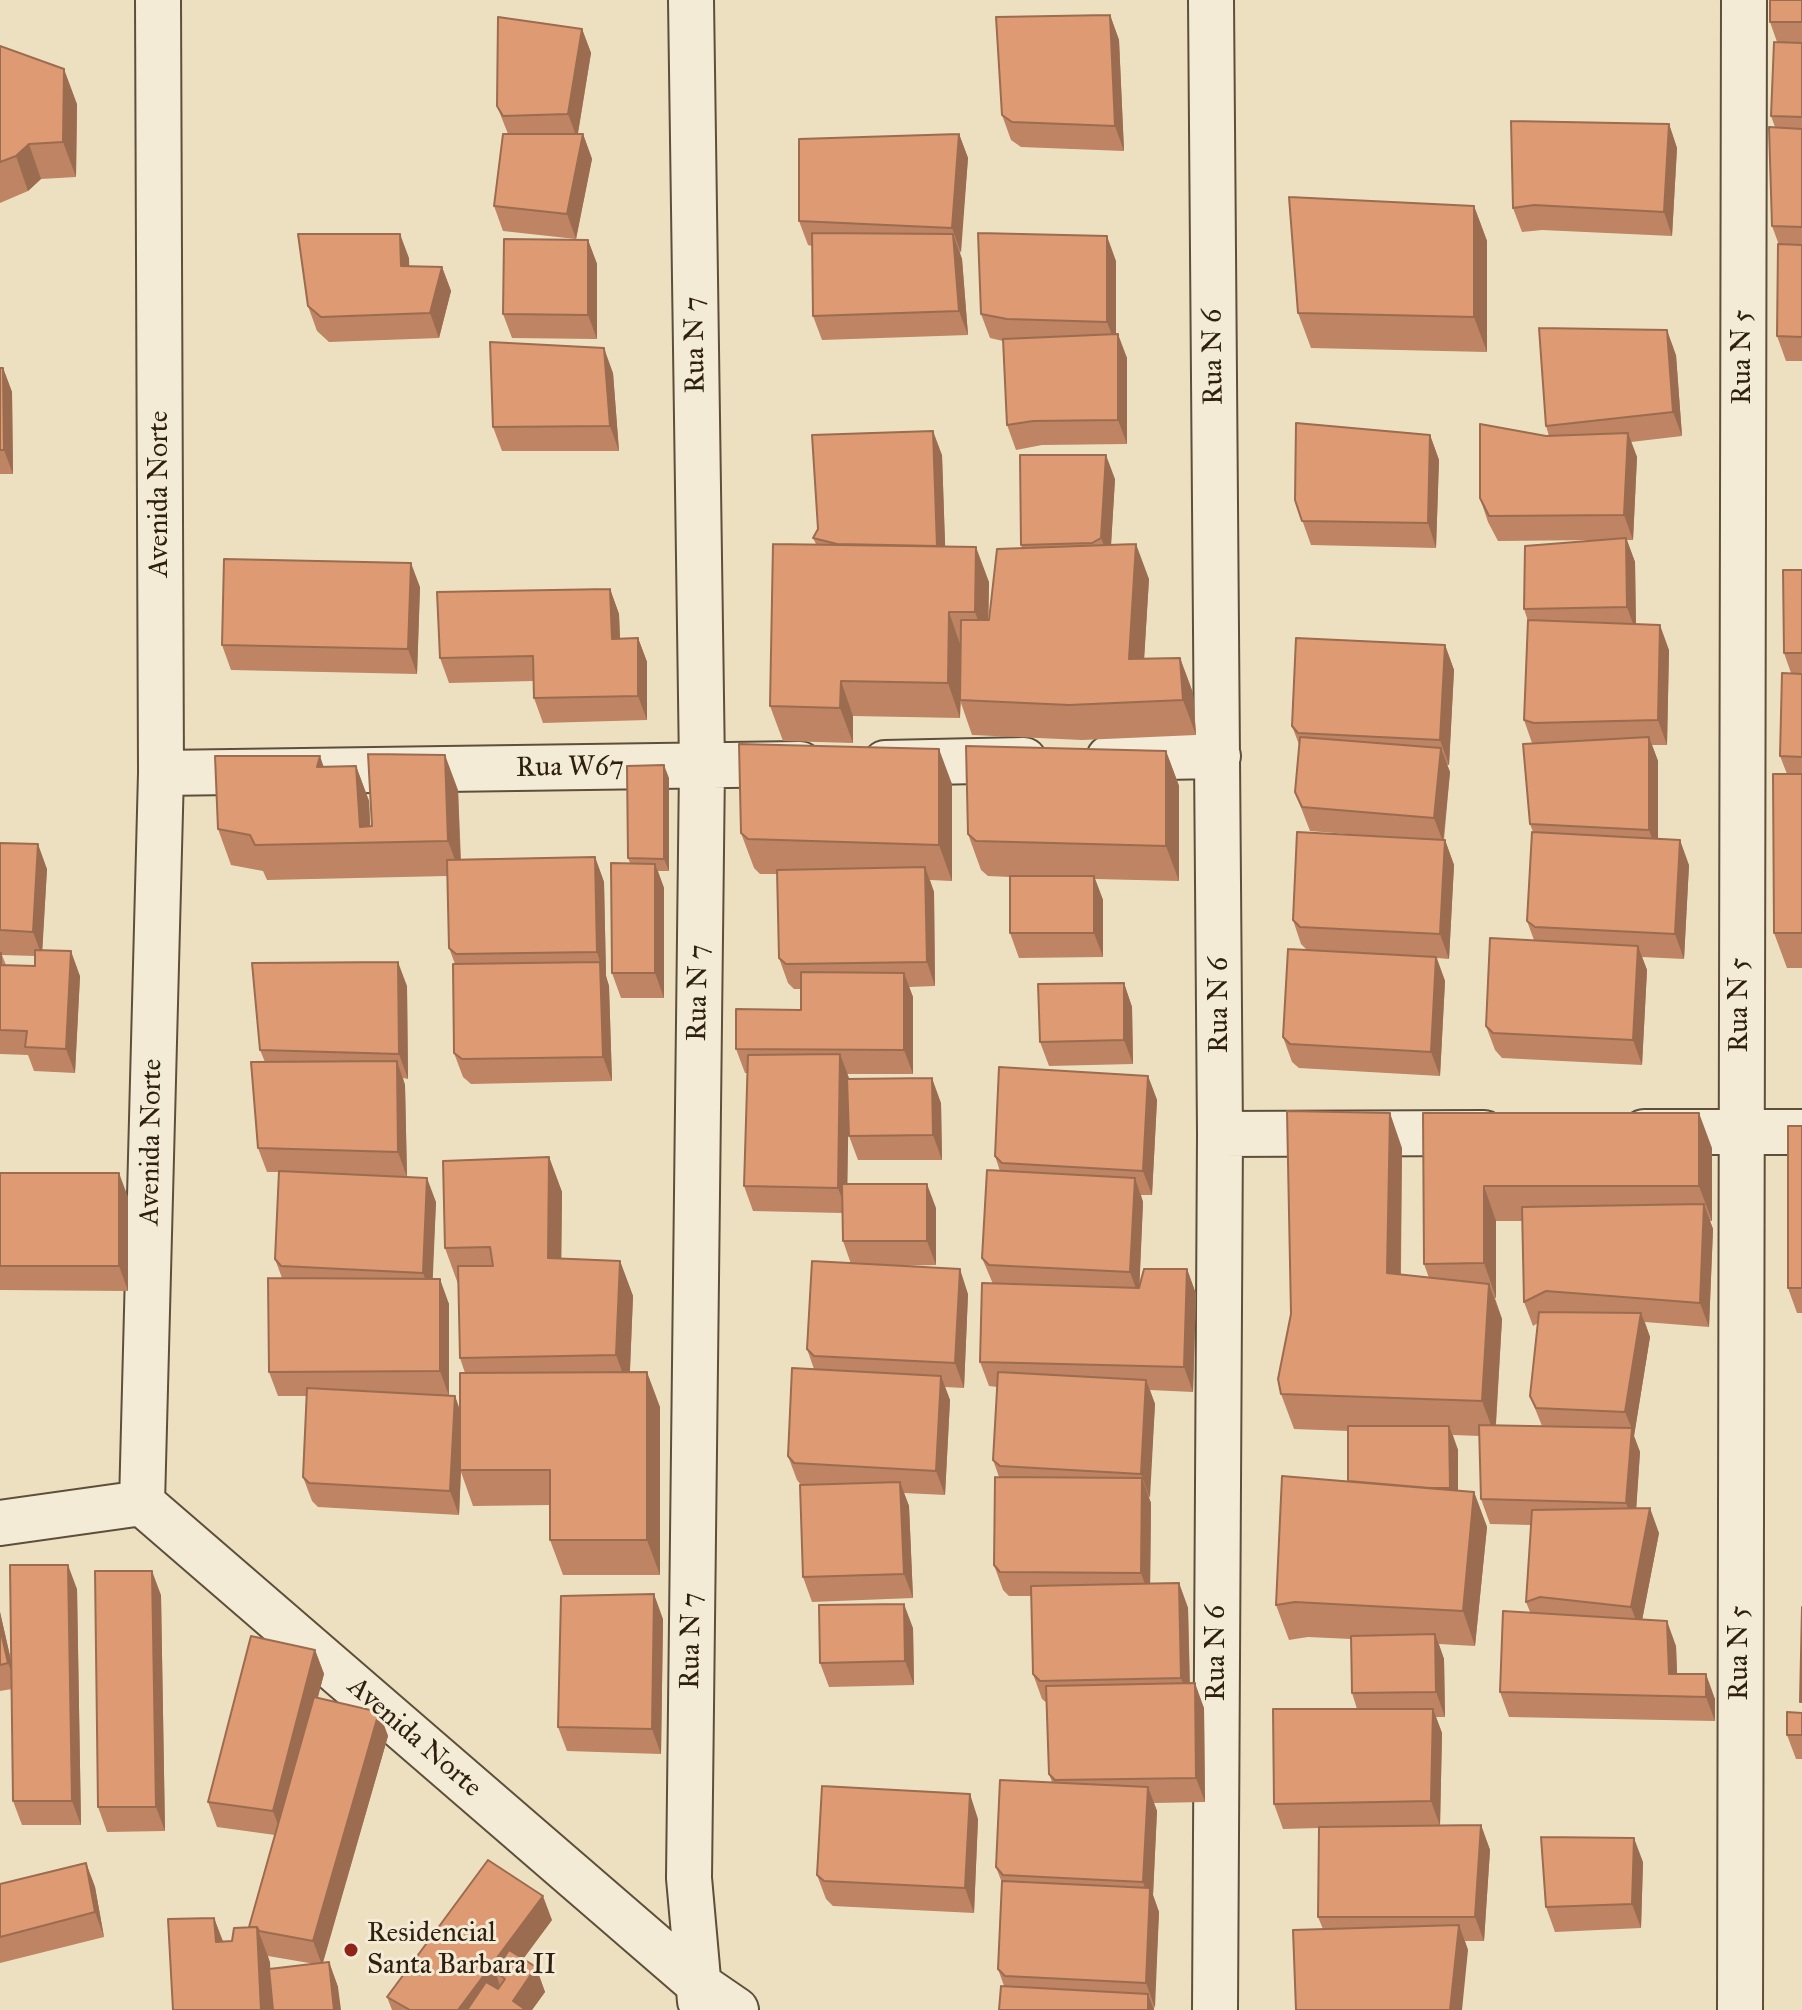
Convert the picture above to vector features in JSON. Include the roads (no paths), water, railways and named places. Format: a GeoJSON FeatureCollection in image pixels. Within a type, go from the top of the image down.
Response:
{"type":"FeatureCollection","features":[{"type":"Feature","properties":{"kind":"street","name":"Avenida Norte"},"geometry":{"type":"LineString","coordinates":[[158,0],[161,773],[142,1503],[712,2002]]}},
{"type":"Feature","properties":{"kind":"street","name":"Rua N 7"},"geometry":{"type":"LineString","coordinates":[[691,0],[702,766],[689,1878],[712,2002]]}},
{"type":"Feature","properties":{"kind":"street","name":"Rua N 6"},"geometry":{"type":"LineString","coordinates":[[1211,0],[1220,1134],[1215,2010]]}},
{"type":"Feature","properties":{"kind":"street","name":"Rua N 5"},"geometry":{"type":"LineString","coordinates":[[1740,2010],[1744,0]]}},
{"type":"Feature","properties":{"kind":"street","name":"Rua W67"},"geometry":{"type":"LineString","coordinates":[[161,773],[1218,756]]}},
{"type":"Feature","properties":{"kind":"street"},"geometry":{"type":"LineString","coordinates":[[1598,1132],[1802,1132]]}},
{"type":"Feature","properties":{"kind":"street"},"geometry":{"type":"LineString","coordinates":[[1220,1134],[1520,1133]]}},
{"type":"Feature","properties":{"kind":"street"},"geometry":{"type":"LineString","coordinates":[[0,1523],[142,1503]]}},
{"type":"Feature","properties":{"kind":"place","name":"Residencial Santa Barbara II"},"geometry":{"type":"Point","coordinates":[351,1950]}}]}
